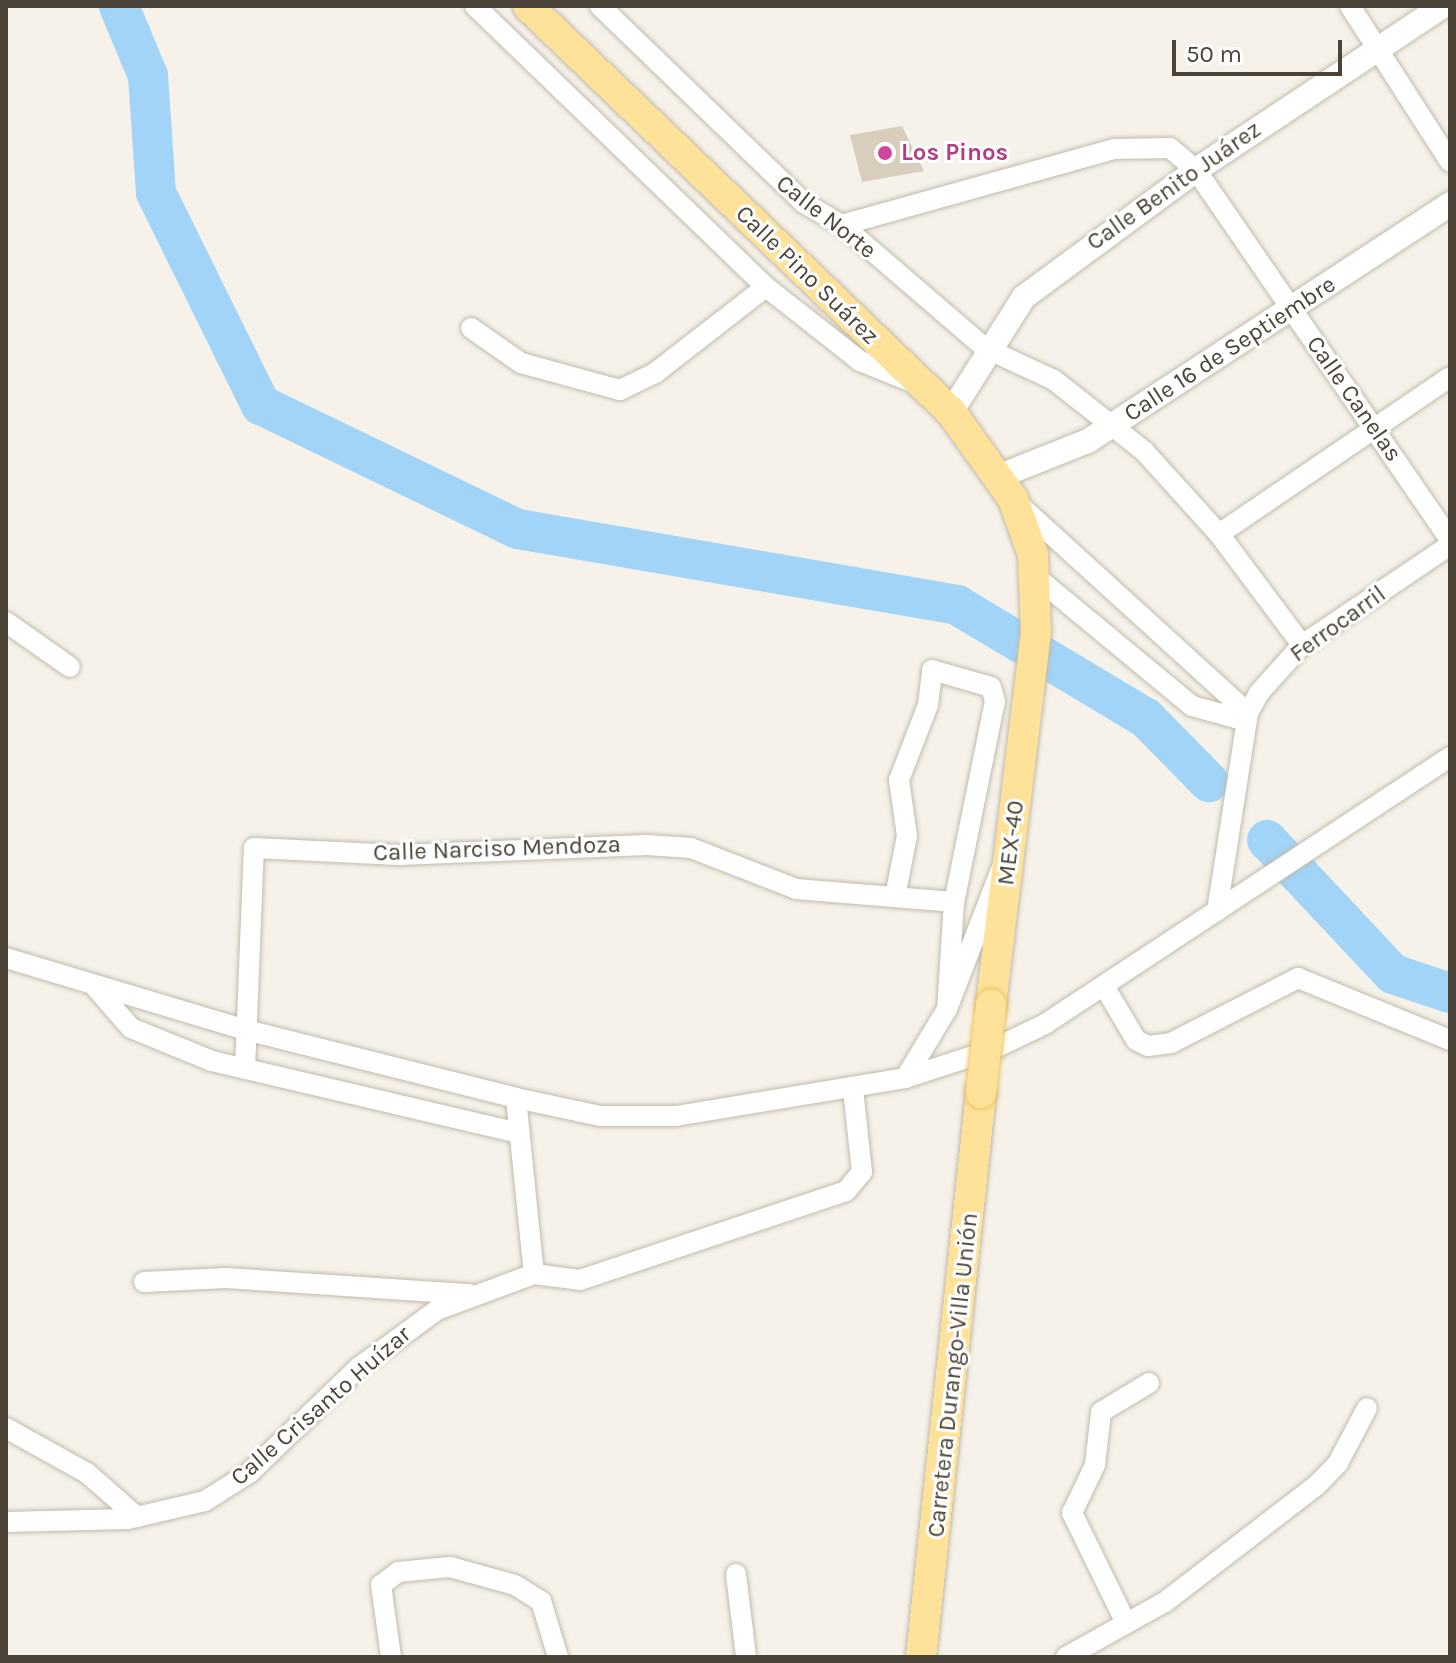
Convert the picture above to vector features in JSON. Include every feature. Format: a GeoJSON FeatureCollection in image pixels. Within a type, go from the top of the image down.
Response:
{"type":"FeatureCollection","features":[{"type":"Feature","properties":{"kind":"main road","name":"Calle Pino Suárez"},"geometry":{"type":"LineString","coordinates":[[528,6],[951,412],[1007,487],[1036,577]]}},
{"type":"Feature","properties":{"kind":"main road","name":"MEX-40"},"geometry":{"type":"LineString","coordinates":[[981,1093],[1033,682],[1036,577]]}},
{"type":"Feature","properties":{"kind":"main road","name":"Carretera Durango-Villa Unión"},"geometry":{"type":"LineString","coordinates":[[921,1657],[981,1093]]}},
{"type":"Feature","properties":{"kind":"street"},"geometry":{"type":"LineString","coordinates":[[475,6],[766,287],[860,361],[924,385]]}},
{"type":"Feature","properties":{"kind":"street","name":"Calle Norte"},"geometry":{"type":"LineString","coordinates":[[600,6],[784,186],[842,225],[985,348],[1054,380],[1113,425],[1219,534],[1302,645]]}},
{"type":"Feature","properties":{"kind":"street"},"geometry":{"type":"LineString","coordinates":[[1350,6],[1450,162]]}},
{"type":"Feature","properties":{"kind":"street","name":"Calle Benito Juárez"},"geometry":{"type":"LineString","coordinates":[[951,412],[985,348],[1024,297],[1196,170],[1376,46],[1443,6]]}},
{"type":"Feature","properties":{"kind":"street","name":"Calle Canelas"},"geometry":{"type":"LineString","coordinates":[[842,225],[1115,149],[1170,148],[1196,170],[1450,543]]}},
{"type":"Feature","properties":{"kind":"street","name":"Calle 16 de Septiembre"},"geometry":{"type":"LineString","coordinates":[[1007,487],[1113,425],[1450,204]]}},
{"type":"Feature","properties":{"kind":"street"},"geometry":{"type":"LineString","coordinates":[[471,328],[521,363],[620,390],[655,373],[766,287]]}},
{"type":"Feature","properties":{"kind":"street"},"geometry":{"type":"LineString","coordinates":[[1219,534],[1450,377]]}},
{"type":"Feature","properties":{"kind":"street"},"geometry":{"type":"LineString","coordinates":[[1007,487],[1248,713],[1236,718],[1192,706],[1036,577]]}},
{"type":"Feature","properties":{"kind":"street","name":"Ferrocarril"},"geometry":{"type":"LineString","coordinates":[[1217,911],[1248,713],[1302,645],[1450,543]]}},
{"type":"Feature","properties":{"kind":"street"},"geometry":{"type":"LineString","coordinates":[[6,622],[70,667]]}},
{"type":"Feature","properties":{"kind":"street"},"geometry":{"type":"LineString","coordinates":[[895,897],[907,836],[899,780],[928,705],[932,670],[991,687],[995,701],[954,902],[947,1009]]}},
{"type":"Feature","properties":{"kind":"street"},"geometry":{"type":"LineString","coordinates":[[6,958],[96,988],[246,1030],[516,1098],[651,1119],[853,1089],[905,1078],[991,1050],[1104,986],[1450,757]]}},
{"type":"Feature","properties":{"kind":"street","name":"Calle Narciso Mendoza"},"geometry":{"type":"LineString","coordinates":[[245,1069],[254,848],[399,855],[647,845],[691,848],[796,889],[954,902]]}},
{"type":"Feature","properties":{"kind":"street"},"geometry":{"type":"LineString","coordinates":[[905,1078],[947,1009],[988,894],[1009,857]]}},
{"type":"Feature","properties":{"kind":"street"},"geometry":{"type":"LineString","coordinates":[[1104,986],[1136,1040],[1148,1046],[1171,1043],[1298,978],[1450,1040]]}},
{"type":"Feature","properties":{"kind":"street"},"geometry":{"type":"LineString","coordinates":[[96,988],[109,1009],[152,1040],[245,1069],[520,1133]]}},
{"type":"Feature","properties":{"kind":"street"},"geometry":{"type":"LineString","coordinates":[[361,1097],[367,1060]]}},
{"type":"Feature","properties":{"kind":"street","name":"Calle Crisanto Huízar"},"geometry":{"type":"LineString","coordinates":[[6,1522],[137,1517],[227,1488],[384,1346],[473,1294],[534,1274],[580,1280],[846,1191],[862,1172],[853,1089]]}},
{"type":"Feature","properties":{"kind":"street"},"geometry":{"type":"LineString","coordinates":[[516,1098],[534,1274]]}},
{"type":"Feature","properties":{"kind":"street"},"geometry":{"type":"LineString","coordinates":[[144,1282],[226,1278],[473,1294]]}},
{"type":"Feature","properties":{"kind":"street"},"geometry":{"type":"LineString","coordinates":[[1126,1623],[1072,1513],[1095,1465],[1101,1412],[1149,1383]]}},
{"type":"Feature","properties":{"kind":"street"},"geometry":{"type":"LineString","coordinates":[[1066,1657],[1126,1623],[1318,1484],[1338,1463],[1367,1408]]}},
{"type":"Feature","properties":{"kind":"street"},"geometry":{"type":"LineString","coordinates":[[6,1428],[87,1473],[137,1517]]}},
{"type":"Feature","properties":{"kind":"street"},"geometry":{"type":"LineString","coordinates":[[391,1657],[381,1585],[398,1572],[450,1567],[504,1581],[541,1601],[558,1657]]}},
{"type":"Feature","properties":{"kind":"street"},"geometry":{"type":"LineString","coordinates":[[736,1574],[746,1657]]}},
{"type":"Feature","properties":{"kind":"building","name":"Los Pinos"},"geometry":{"type":"Polygon","coordinates":[[[902,126],[924,171],[862,182],[850,135],[902,126]]]}},
{"type":"Feature","properties":{"kind":"waterway"},"geometry":{"type":"LineString","coordinates":[[119,6],[148,76],[156,193],[261,405],[518,529],[957,605],[1146,718],[1209,782]]}},
{"type":"Feature","properties":{"kind":"waterway"},"geometry":{"type":"LineString","coordinates":[[1267,840],[1393,974],[1450,993]]}},
{"type":"Feature","properties":{"kind":"place","name":"Los Pinos"},"geometry":{"type":"Point","coordinates":[885,153]}}]}
